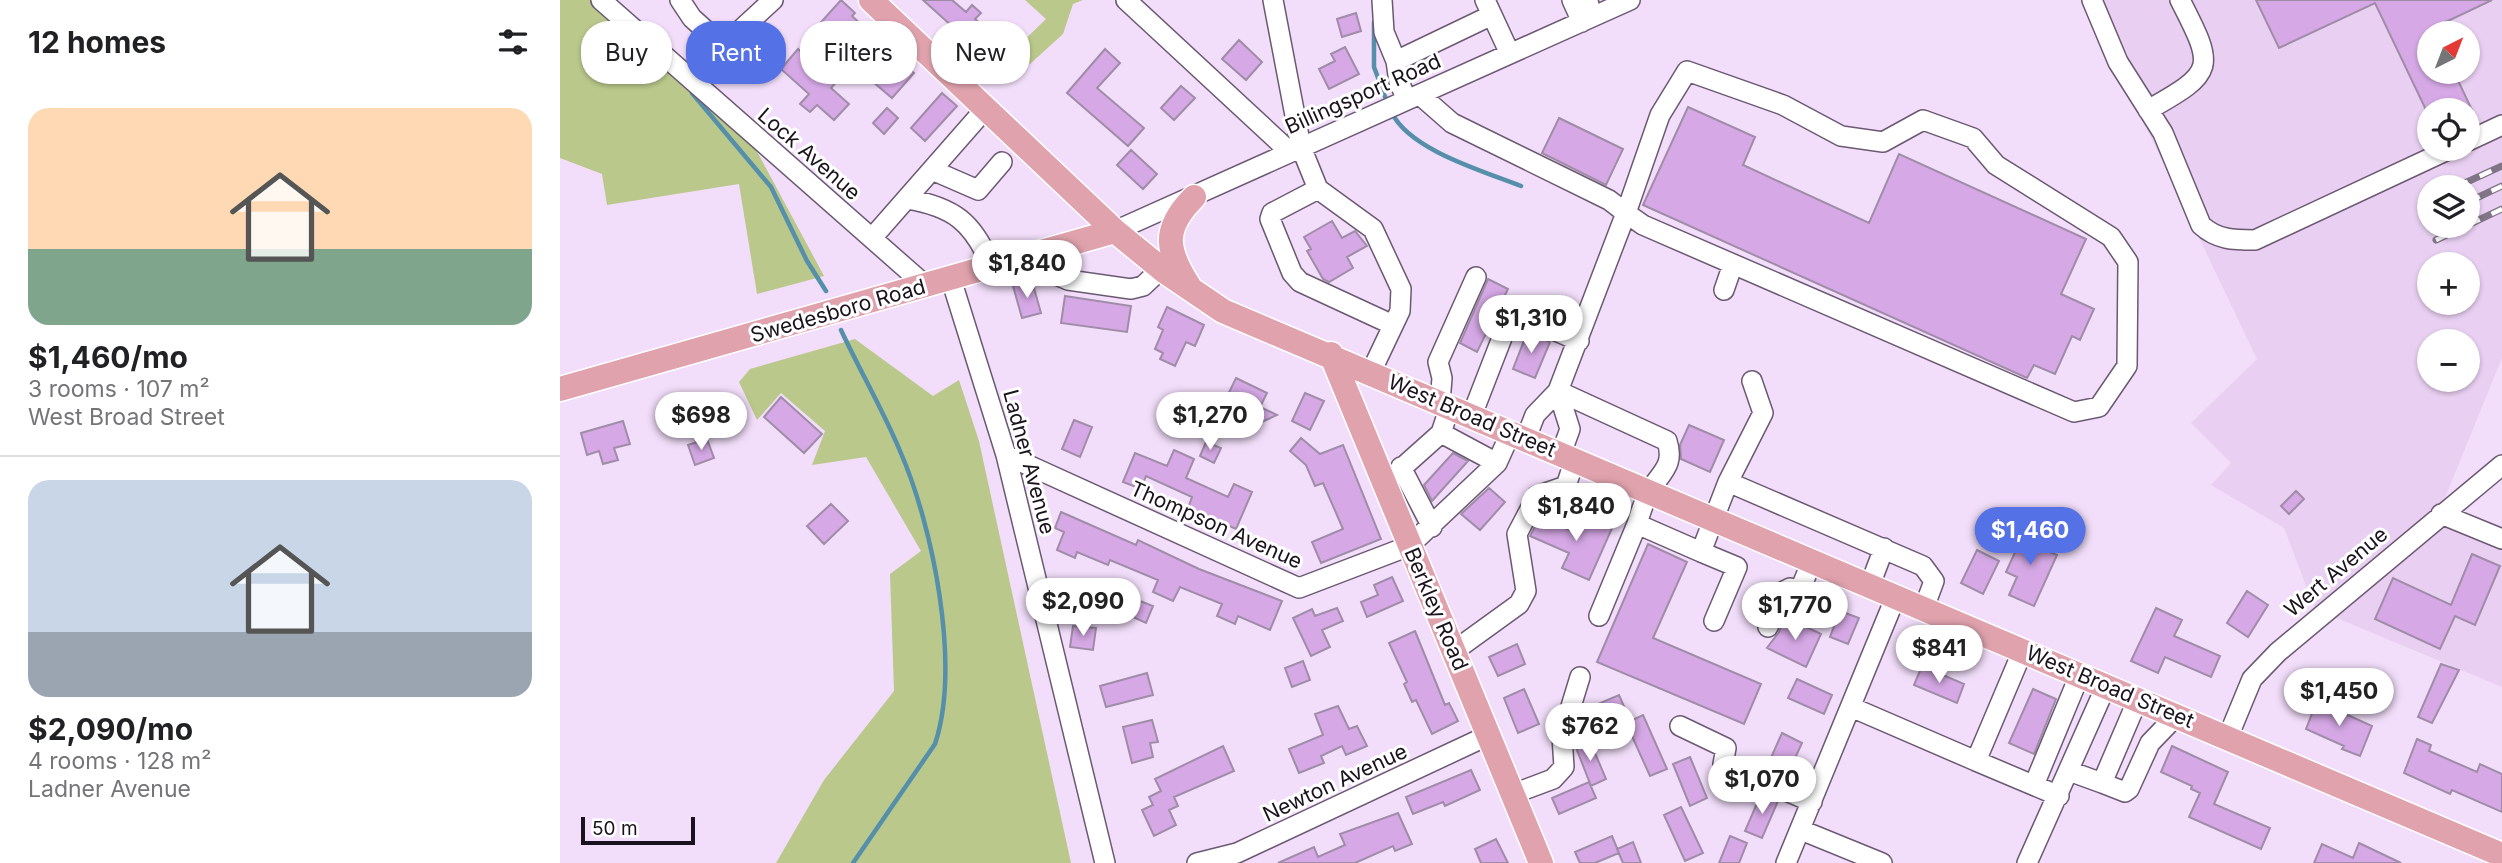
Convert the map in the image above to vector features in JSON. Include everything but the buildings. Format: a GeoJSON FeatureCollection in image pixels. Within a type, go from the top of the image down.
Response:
{"type":"FeatureCollection","features":[{"type":"Feature","properties":{"kind":"main road","name":"West Broad Street"},"geometry":{"type":"LineString","coordinates":[[871,0],[1115,231],[1161,269],[1223,310],[2502,855]]}},
{"type":"Feature","properties":{"kind":"main road"},"geometry":{"type":"LineString","coordinates":[[1193,292],[1174,261],[1169,238],[1174,221],[1194,197]]}},
{"type":"Feature","properties":{"kind":"main road","name":"Swedesboro Road"},"geometry":{"type":"LineString","coordinates":[[560,390],[1115,231]]}},
{"type":"Feature","properties":{"kind":"main road","name":"Berkley Road"},"geometry":{"type":"LineString","coordinates":[[1331,354],[1393,475],[1409,546],[1541,863]]}},
{"type":"Feature","properties":{"kind":"street","name":"Lock Avenue"},"geometry":{"type":"LineString","coordinates":[[601,0],[926,286]]}},
{"type":"Feature","properties":{"kind":"street"},"geometry":{"type":"LineString","coordinates":[[680,0],[692,18],[723,46],[773,0]]}},
{"type":"Feature","properties":{"kind":"street"},"geometry":{"type":"LineString","coordinates":[[1126,0],[1296,149],[1318,188],[1373,229],[1401,289],[1400,311],[1371,372]]}},
{"type":"Feature","properties":{"kind":"street"},"geometry":{"type":"LineString","coordinates":[[1273,0],[1296,149]]}},
{"type":"Feature","properties":{"kind":"street"},"geometry":{"type":"LineString","coordinates":[[1382,0],[1384,32],[1396,61],[1399,82],[1409,100],[1609,200],[1626,213],[1643,225],[2074,412],[2099,407],[2127,366],[2128,262],[2111,237],[1996,165],[1973,138],[1923,120],[1883,142],[1841,136],[1783,105],[1687,71],[1660,115],[1626,213],[1579,341],[1558,391],[1497,463],[1441,433]]}},
{"type":"Feature","properties":{"kind":"street"},"geometry":{"type":"LineString","coordinates":[[1572,0],[1587,13]]}},
{"type":"Feature","properties":{"kind":"street","name":"Billingsport Road"},"geometry":{"type":"LineString","coordinates":[[1115,231],[1510,54],[1587,13],[1630,0]]}},
{"type":"Feature","properties":{"kind":"street"},"geometry":{"type":"LineString","coordinates":[[2092,0],[2118,62],[2163,133],[2201,225],[2212,235],[2233,240],[2255,240],[2424,161]]}},
{"type":"Feature","properties":{"kind":"street"},"geometry":{"type":"LineString","coordinates":[[2148,110],[2199,77],[2206,59],[2202,42],[2180,0]]}},
{"type":"Feature","properties":{"kind":"street"},"geometry":{"type":"LineString","coordinates":[[1396,61],[1489,8],[1510,54]]}},
{"type":"Feature","properties":{"kind":"street"},"geometry":{"type":"LineString","coordinates":[[872,238],[986,108]]}},
{"type":"Feature","properties":{"kind":"street"},"geometry":{"type":"LineString","coordinates":[[2480,135],[2502,125]]}},
{"type":"Feature","properties":{"kind":"street"},"geometry":{"type":"LineString","coordinates":[[932,170],[978,190],[1002,162]]}},
{"type":"Feature","properties":{"kind":"street"},"geometry":{"type":"LineString","coordinates":[[1318,188],[1272,214],[1270,219],[1292,273],[1309,287],[1393,325]]}},
{"type":"Feature","properties":{"kind":"street"},"geometry":{"type":"LineString","coordinates":[[907,198],[938,204],[962,219],[980,238],[992,267]]}},
{"type":"Feature","properties":{"kind":"street"},"geometry":{"type":"LineString","coordinates":[[1037,254],[1054,274],[1068,280],[1131,289],[1143,286],[1161,269]]}},
{"type":"Feature","properties":{"kind":"street"},"geometry":{"type":"LineString","coordinates":[[1724,290],[1733,264]]}},
{"type":"Feature","properties":{"kind":"street"},"geometry":{"type":"LineString","coordinates":[[1454,408],[1438,362],[1476,276]]}},
{"type":"Feature","properties":{"kind":"street","name":"Ladner Avenue"},"geometry":{"type":"LineString","coordinates":[[951,279],[1006,455],[1105,863]]}},
{"type":"Feature","properties":{"kind":"street"},"geometry":{"type":"LineString","coordinates":[[1432,527],[1393,475],[1441,433],[1512,313],[1579,341]]}},
{"type":"Feature","properties":{"kind":"street"},"geometry":{"type":"LineString","coordinates":[[1701,552],[1728,482],[1763,413],[1752,381]]}},
{"type":"Feature","properties":{"kind":"street"},"geometry":{"type":"LineString","coordinates":[[1558,391],[1570,429],[1566,486]]}},
{"type":"Feature","properties":{"kind":"street"},"geometry":{"type":"LineString","coordinates":[[1558,391],[1667,441],[1671,454],[1667,470],[1649,492],[1599,617]]}},
{"type":"Feature","properties":{"kind":"street","name":"Thompson Avenue"},"geometry":{"type":"LineString","coordinates":[[1006,455],[1299,588],[1409,546],[1497,463]]}},
{"type":"Feature","properties":{"kind":"street","name":"Wert Avenue"},"geometry":{"type":"LineString","coordinates":[[2228,737],[2252,679],[2299,632],[2502,465]]}},
{"type":"Feature","properties":{"kind":"street"},"geometry":{"type":"LineString","coordinates":[[1454,651],[1519,604],[1526,591],[1517,534],[1537,496],[1566,486],[1606,505],[1609,504],[1619,479]]}},
{"type":"Feature","properties":{"kind":"street"},"geometry":{"type":"LineString","coordinates":[[1728,482],[1923,566],[1934,581],[1924,608]]}},
{"type":"Feature","properties":{"kind":"street"},"geometry":{"type":"LineString","coordinates":[[2441,514],[2502,539]]}},
{"type":"Feature","properties":{"kind":"street"},"geometry":{"type":"LineString","coordinates":[[1637,524],[1737,567],[1714,621]]}},
{"type":"Feature","properties":{"kind":"street"},"geometry":{"type":"LineString","coordinates":[[1870,585],[1884,548]]}},
{"type":"Feature","properties":{"kind":"street"},"geometry":{"type":"LineString","coordinates":[[1768,626],[1782,592],[1790,588],[1800,590],[1812,561]]}},
{"type":"Feature","properties":{"kind":"street"},"geometry":{"type":"LineString","coordinates":[[1786,863],[1896,596]]}},
{"type":"Feature","properties":{"kind":"street"},"geometry":{"type":"LineString","coordinates":[[1976,761],[2023,650]]}},
{"type":"Feature","properties":{"kind":"street"},"geometry":{"type":"LineString","coordinates":[[2034,785],[2080,674]]}},
{"type":"Feature","properties":{"kind":"street"},"geometry":{"type":"LineString","coordinates":[[1513,794],[1553,779],[1564,767],[1562,736],[1580,677]]}},
{"type":"Feature","properties":{"kind":"street"},"geometry":{"type":"LineString","coordinates":[[2027,863],[2106,686]]}},
{"type":"Feature","properties":{"kind":"street"},"geometry":{"type":"LineString","coordinates":[[2102,783],[2138,699]]}},
{"type":"Feature","properties":{"kind":"street"},"geometry":{"type":"LineString","coordinates":[[1851,708],[2059,796]]}},
{"type":"Feature","properties":{"kind":"street"},"geometry":{"type":"LineString","coordinates":[[2069,771],[2125,792],[2129,789],[2150,743],[2177,715]]}},
{"type":"Feature","properties":{"kind":"street"},"geometry":{"type":"LineString","coordinates":[[1680,726],[1726,748],[1723,764],[1812,802]]}},
{"type":"Feature","properties":{"kind":"street","name":"Newton Avenue"},"geometry":{"type":"LineString","coordinates":[[1197,863],[1237,853],[1489,735]]}},
{"type":"Feature","properties":{"kind":"street"},"geometry":{"type":"LineString","coordinates":[[1801,830],[1882,863]]}},
{"type":"Feature","properties":{"kind":"shaded area"},"geometry":{"type":"Polygon","coordinates":[[[2085,0],[2502,0],[2502,358],[2442,505],[2502,531],[2502,687],[2315,609],[2284,528],[2211,485],[2231,463],[2191,423],[2257,359],[2085,0]]]}},
{"type":"Feature","properties":{"kind":"green space"},"geometry":{"type":"Polygon","coordinates":[[[560,0],[607,0],[628,21],[581,21],[581,84],[672,84],[672,64],[686,78],[686,84],[692,84],[753,144],[824,276],[757,294],[739,184],[607,205],[602,174],[560,158],[560,0]]]}},
{"type":"Feature","properties":{"kind":"green space"},"geometry":{"type":"Polygon","coordinates":[[[1025,0],[1083,0],[1073,4],[1063,34],[1030,64],[1030,34],[1046,19],[1025,0]]]}},
{"type":"Feature","properties":{"kind":"green space"},"geometry":{"type":"Polygon","coordinates":[[[855,339],[933,396],[959,380],[979,441],[1071,863],[776,863],[824,780],[894,691],[890,574],[921,551],[866,457],[812,465],[825,431],[781,393],[757,420],[739,382],[750,369],[855,339]]]}},
{"type":"Feature","properties":{"kind":"waterway"},"geometry":{"type":"LineString","coordinates":[[1374,22],[1374,67],[1387,102]]}},
{"type":"Feature","properties":{"kind":"waterway"},"geometry":{"type":"LineString","coordinates":[[692,93],[771,187],[807,261],[826,291]]}},
{"type":"Feature","properties":{"kind":"waterway"},"geometry":{"type":"LineString","coordinates":[[1392,113],[1414,138],[1431,148],[1449,158],[1521,186]]}},
{"type":"Feature","properties":{"kind":"waterway"},"geometry":{"type":"LineString","coordinates":[[841,330],[893,436],[923,517],[940,596],[945,675],[942,712],[935,744],[853,863]]}},
{"type":"Feature","properties":{"kind":"railway"},"geometry":{"type":"LineString","coordinates":[[2480,176],[2502,166]]}},
{"type":"Feature","properties":{"kind":"railway"},"geometry":{"type":"LineString","coordinates":[[2480,196],[2502,186]]}},
{"type":"Feature","properties":{"kind":"railway"},"geometry":{"type":"LineString","coordinates":[[2480,219],[2502,209]]}},
{"type":"Feature","properties":{"kind":"railway"},"geometry":{"type":"LineString","coordinates":[[2436,240],[2440,238]]}}]}
